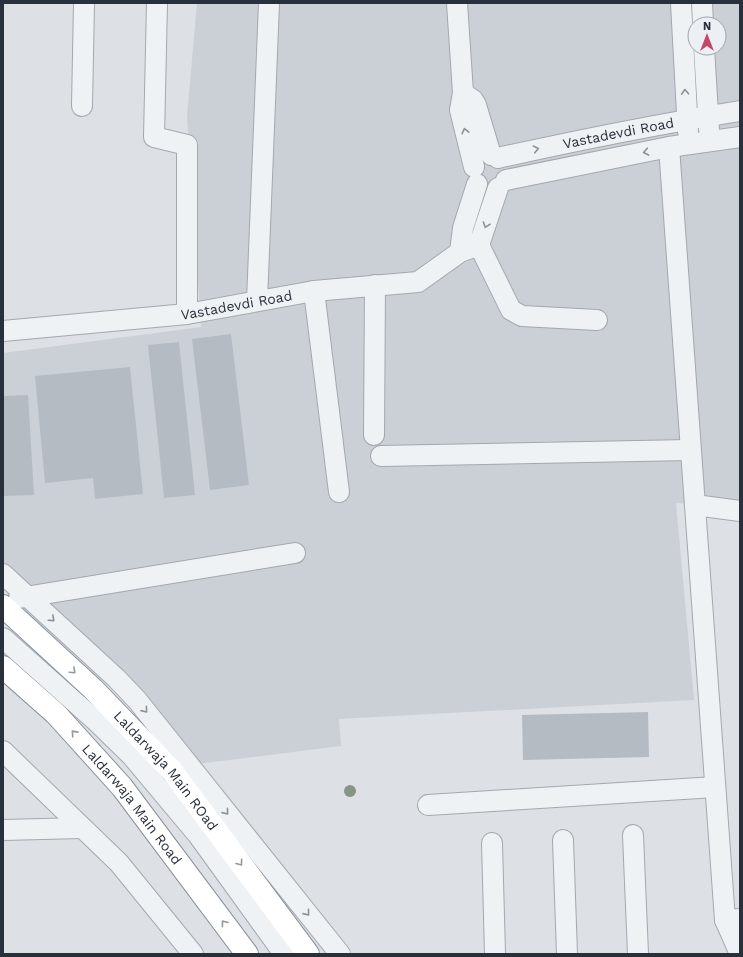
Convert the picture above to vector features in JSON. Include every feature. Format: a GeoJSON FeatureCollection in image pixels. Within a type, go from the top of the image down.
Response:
{"type":"FeatureCollection","features":[{"type":"Feature","properties":{"kind":"highway","name":"Laldarwaja Main ROad"},"geometry":{"type":"LineString","coordinates":[[3,606],[93,689],[172,771],[308,954]]}},
{"type":"Feature","properties":{"kind":"highway","name":"Laldarwaja Main Road"},"geometry":{"type":"LineString","coordinates":[[3,667],[56,714],[122,787],[248,954]]}},
{"type":"Feature","properties":{"kind":"street"},"geometry":{"type":"LineString","coordinates":[[82,106],[84,3]]}},
{"type":"Feature","properties":{"kind":"street"},"geometry":{"type":"LineString","coordinates":[[157,3],[154,137],[187,145],[187,314]]}},
{"type":"Feature","properties":{"kind":"street"},"geometry":{"type":"LineString","coordinates":[[257,301],[269,3]]}},
{"type":"Feature","properties":{"kind":"street"},"geometry":{"type":"LineString","coordinates":[[457,3],[462,94],[460,110],[476,176],[487,189],[493,190],[502,184]]}},
{"type":"Feature","properties":{"kind":"street"},"geometry":{"type":"LineString","coordinates":[[681,3],[687,119],[690,144]]}},
{"type":"Feature","properties":{"kind":"street"},"geometry":{"type":"LineString","coordinates":[[702,3],[703,16]]}},
{"type":"Feature","properties":{"kind":"street"},"geometry":{"type":"LineString","coordinates":[[704,56],[710,142]]}},
{"type":"Feature","properties":{"kind":"street"},"geometry":{"type":"LineString","coordinates":[[462,94],[473,100],[495,156],[505,163],[507,168],[479,245],[511,310],[522,316],[597,320]]}},
{"type":"Feature","properties":{"kind":"street","name":"Vastadevdi Road"},"geometry":{"type":"LineString","coordinates":[[495,156],[687,119],[740,111]]}},
{"type":"Feature","properties":{"kind":"street","name":"Vastadevdi Road"},"geometry":{"type":"LineString","coordinates":[[502,184],[669,147],[740,137]]}},
{"type":"Feature","properties":{"kind":"street"},"geometry":{"type":"LineString","coordinates":[[669,147],[715,788],[732,919],[740,954]]}},
{"type":"Feature","properties":{"kind":"street"},"geometry":{"type":"LineString","coordinates":[[460,252],[462,228],[480,159],[495,156]]}},
{"type":"Feature","properties":{"kind":"street","name":"Vastadevdi Road"},"geometry":{"type":"LineString","coordinates":[[3,330],[187,314],[314,291],[418,282],[460,252],[479,245]]}},
{"type":"Feature","properties":{"kind":"street"},"geometry":{"type":"LineString","coordinates":[[374,435],[376,285]]}},
{"type":"Feature","properties":{"kind":"street"},"geometry":{"type":"LineString","coordinates":[[314,291],[339,492]]}},
{"type":"Feature","properties":{"kind":"street"},"geometry":{"type":"LineString","coordinates":[[381,456],[690,450]]}},
{"type":"Feature","properties":{"kind":"street"},"geometry":{"type":"LineString","coordinates":[[695,506],[740,511]]}},
{"type":"Feature","properties":{"kind":"street"},"geometry":{"type":"LineString","coordinates":[[3,600],[295,553]]}},
{"type":"Feature","properties":{"kind":"street"},"geometry":{"type":"LineString","coordinates":[[3,574],[116,678],[137,700],[340,954]]}},
{"type":"Feature","properties":{"kind":"street"},"geometry":{"type":"LineString","coordinates":[[3,638],[96,721],[131,755],[198,835],[284,954]]}},
{"type":"Feature","properties":{"kind":"street"},"geometry":{"type":"LineString","coordinates":[[3,751],[119,863],[193,954]]}},
{"type":"Feature","properties":{"kind":"street"},"geometry":{"type":"LineString","coordinates":[[428,805],[715,788]]}},
{"type":"Feature","properties":{"kind":"street"},"geometry":{"type":"LineString","coordinates":[[3,830],[82,828]]}},
{"type":"Feature","properties":{"kind":"street"},"geometry":{"type":"LineString","coordinates":[[633,835],[638,954]]}},
{"type":"Feature","properties":{"kind":"street"},"geometry":{"type":"LineString","coordinates":[[563,840],[567,954]]}},
{"type":"Feature","properties":{"kind":"street"},"geometry":{"type":"LineString","coordinates":[[492,842],[495,954]]}},
{"type":"Feature","properties":{"kind":"shaded area"},"geometry":{"type":"Polygon","coordinates":[[[197,3],[740,3],[740,507],[676,503],[694,700],[339,719],[341,746],[197,764],[3,568],[3,353],[201,327],[187,116],[197,3]]]}},
{"type":"Feature","properties":{"kind":"building"},"geometry":{"type":"Polygon","coordinates":[[[231,334],[249,485],[210,490],[192,339],[231,334]]]}},
{"type":"Feature","properties":{"kind":"building"},"geometry":{"type":"Polygon","coordinates":[[[179,342],[195,495],[164,498],[148,345],[179,342]]]}},
{"type":"Feature","properties":{"kind":"building"},"geometry":{"type":"Polygon","coordinates":[[[130,367],[143,494],[95,499],[93,478],[45,483],[35,376],[130,367]]]}},
{"type":"Feature","properties":{"kind":"building"},"geometry":{"type":"Polygon","coordinates":[[[28,395],[34,495],[3,496],[3,396],[28,395]]]}},
{"type":"Feature","properties":{"kind":"building"},"geometry":{"type":"Polygon","coordinates":[[[648,712],[649,757],[523,760],[522,715],[648,712]]]}}]}
